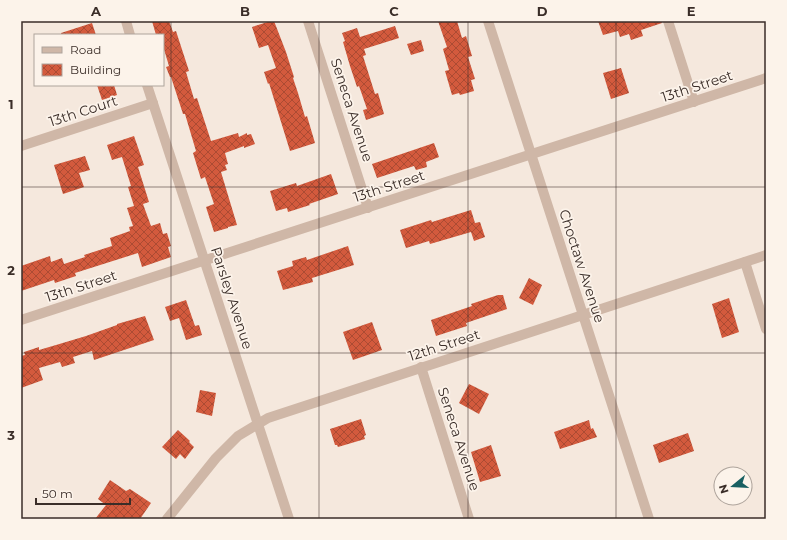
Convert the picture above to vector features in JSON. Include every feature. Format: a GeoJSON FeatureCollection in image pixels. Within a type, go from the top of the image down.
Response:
{"type":"FeatureCollection","features":[{"type":"Feature","properties":{"kind":"street"},"geometry":{"type":"LineString","coordinates":[[126,21],[130,34]]}},
{"type":"Feature","properties":{"kind":"street","name":"Seneca Avenue"},"geometry":{"type":"LineString","coordinates":[[308,21],[368,208]]}},
{"type":"Feature","properties":{"kind":"street","name":"Choctaw Avenue"},"geometry":{"type":"LineString","coordinates":[[488,21],[649,519]]}},
{"type":"Feature","properties":{"kind":"street"},"geometry":{"type":"LineString","coordinates":[[668,21],[694,102]]}},
{"type":"Feature","properties":{"kind":"street","name":"13th Street"},"geometry":{"type":"LineString","coordinates":[[21,320],[766,78]]}},
{"type":"Feature","properties":{"kind":"street","name":"Parsley Avenue"},"geometry":{"type":"LineString","coordinates":[[147,86],[289,519]]}},
{"type":"Feature","properties":{"kind":"street","name":"13th Court"},"geometry":{"type":"LineString","coordinates":[[21,146],[153,103]]}},
{"type":"Feature","properties":{"kind":"street","name":"12th Street"},"geometry":{"type":"LineString","coordinates":[[167,519],[216,458],[238,436],[268,418],[766,255]]}},
{"type":"Feature","properties":{"kind":"street"},"geometry":{"type":"LineString","coordinates":[[745,262],[766,329]]}},
{"type":"Feature","properties":{"kind":"street","name":"Seneca Avenue"},"geometry":{"type":"LineString","coordinates":[[421,367],[470,519]]}},
{"type":"Feature","properties":{"kind":"building"},"geometry":{"type":"Polygon","coordinates":[[[152,21],[169,21],[173,32],[176,31],[189,71],[186,72],[194,99],[197,98],[211,141],[238,133],[239,137],[247,133],[247,135],[251,134],[255,144],[244,148],[244,146],[225,153],[228,164],[225,165],[227,170],[221,172],[237,225],[214,232],[206,207],[214,204],[205,177],[201,179],[193,153],[196,151],[185,114],[183,114],[171,77],[166,67],[169,66],[164,49],[164,34],[156,34],[152,21]]]}},
{"type":"Feature","properties":{"kind":"building"},"geometry":{"type":"Polygon","coordinates":[[[274,21],[286,52],[305,117],[307,116],[315,143],[290,151],[269,83],[268,84],[264,72],[276,68],[268,45],[259,48],[252,27],[274,21]]]}},
{"type":"Feature","properties":{"kind":"building"},"geometry":{"type":"Polygon","coordinates":[[[438,21],[457,21],[462,38],[466,36],[472,56],[468,57],[475,79],[471,80],[474,91],[460,95],[459,93],[452,95],[445,71],[449,70],[443,49],[447,47],[438,21]]]}},
{"type":"Feature","properties":{"kind":"building"},"geometry":{"type":"Polygon","coordinates":[[[598,21],[661,21],[662,23],[641,30],[643,36],[631,40],[629,34],[620,37],[618,31],[603,35],[598,21]]]}},
{"type":"Feature","properties":{"kind":"building"},"geometry":{"type":"Polygon","coordinates":[[[92,23],[96,34],[61,34],[92,23]]]}},
{"type":"Feature","properties":{"kind":"building"},"geometry":{"type":"Polygon","coordinates":[[[395,26],[399,38],[364,49],[366,55],[363,56],[375,94],[378,93],[384,114],[366,120],[363,110],[367,109],[359,86],[357,87],[350,66],[342,33],[357,28],[360,37],[395,26]]]}},
{"type":"Feature","properties":{"kind":"building"},"geometry":{"type":"Polygon","coordinates":[[[421,40],[424,51],[411,55],[407,44],[421,40]]]}},
{"type":"Feature","properties":{"kind":"building"},"geometry":{"type":"Polygon","coordinates":[[[621,68],[629,93],[611,99],[603,73],[621,68]]]}},
{"type":"Feature","properties":{"kind":"building"},"geometry":{"type":"Polygon","coordinates":[[[97,86],[114,86],[117,95],[102,100],[97,86]]]}},
{"type":"Feature","properties":{"kind":"building"},"geometry":{"type":"Polygon","coordinates":[[[134,136],[144,165],[138,167],[149,202],[143,204],[151,226],[160,223],[163,234],[167,233],[171,246],[168,247],[171,257],[142,267],[138,253],[75,273],[76,276],[55,283],[54,280],[21,291],[21,266],[50,256],[51,262],[62,258],[64,264],[85,257],[84,255],[112,246],[110,238],[130,231],[129,227],[133,226],[127,208],[134,206],[128,187],[131,186],[122,157],[112,160],[107,145],[134,136]]]}},
{"type":"Feature","properties":{"kind":"building"},"geometry":{"type":"Polygon","coordinates":[[[434,143],[439,157],[426,162],[427,167],[416,170],[414,166],[377,178],[372,164],[434,143]]]}},
{"type":"Feature","properties":{"kind":"building"},"geometry":{"type":"Polygon","coordinates":[[[85,156],[90,170],[79,173],[84,187],[63,194],[54,165],[85,156]]]}},
{"type":"Feature","properties":{"kind":"building"},"geometry":{"type":"Polygon","coordinates":[[[331,174],[338,194],[288,212],[287,208],[276,211],[270,191],[296,183],[297,186],[331,174]]]}},
{"type":"Feature","properties":{"kind":"building"},"geometry":{"type":"Polygon","coordinates":[[[471,210],[475,223],[480,222],[485,237],[474,241],[471,232],[430,244],[429,241],[406,248],[400,230],[431,220],[432,222],[471,210]]]}},
{"type":"Feature","properties":{"kind":"building"},"geometry":{"type":"Polygon","coordinates":[[[348,246],[354,265],[312,278],[313,282],[283,290],[277,271],[293,266],[292,261],[306,257],[307,260],[348,246]]]}},
{"type":"Feature","properties":{"kind":"building"},"geometry":{"type":"Polygon","coordinates":[[[529,278],[542,285],[533,305],[519,298],[529,278]]]}},
{"type":"Feature","properties":{"kind":"building"},"geometry":{"type":"Polygon","coordinates":[[[498,295],[503,295],[507,309],[466,323],[467,326],[436,336],[431,320],[472,306],[471,304],[498,295]]]}},
{"type":"Feature","properties":{"kind":"building"},"geometry":{"type":"Polygon","coordinates":[[[729,298],[739,332],[722,338],[712,304],[729,298]]]}},
{"type":"Feature","properties":{"kind":"building"},"geometry":{"type":"Polygon","coordinates":[[[186,300],[195,326],[199,325],[202,335],[186,340],[179,318],[170,321],[165,307],[186,300]]]}},
{"type":"Feature","properties":{"kind":"building"},"geometry":{"type":"Polygon","coordinates":[[[145,316],[154,340],[94,360],[92,351],[73,357],[75,363],[62,367],[60,362],[39,368],[43,380],[21,388],[21,356],[25,355],[24,352],[39,347],[39,350],[56,345],[145,316]]]}},
{"type":"Feature","properties":{"kind":"building"},"geometry":{"type":"Polygon","coordinates":[[[372,322],[382,350],[353,360],[343,332],[372,322]]]}},
{"type":"Feature","properties":{"kind":"building"},"geometry":{"type":"Polygon","coordinates":[[[469,384],[489,394],[479,414],[459,403],[469,384]]]}},
{"type":"Feature","properties":{"kind":"building"},"geometry":{"type":"Polygon","coordinates":[[[200,390],[216,393],[212,416],[196,412],[200,390]]]}},
{"type":"Feature","properties":{"kind":"building"},"geometry":{"type":"Polygon","coordinates":[[[361,419],[366,435],[364,436],[365,439],[338,447],[335,445],[330,429],[361,419]]]}},
{"type":"Feature","properties":{"kind":"building"},"geometry":{"type":"Polygon","coordinates":[[[589,420],[591,429],[593,428],[597,437],[560,449],[554,432],[589,420]]]}},
{"type":"Feature","properties":{"kind":"building"},"geometry":{"type":"Polygon","coordinates":[[[178,430],[194,447],[185,459],[180,454],[176,459],[162,447],[178,430]]]}},
{"type":"Feature","properties":{"kind":"building"},"geometry":{"type":"Polygon","coordinates":[[[688,433],[694,451],[659,463],[653,445],[688,433]]]}},
{"type":"Feature","properties":{"kind":"building"},"geometry":{"type":"Polygon","coordinates":[[[491,445],[501,476],[480,482],[471,452],[491,445]]]}},
{"type":"Feature","properties":{"kind":"building"},"geometry":{"type":"Polygon","coordinates":[[[110,480],[126,491],[130,489],[151,503],[140,519],[95,519],[106,505],[98,499],[110,480]]]}}]}
